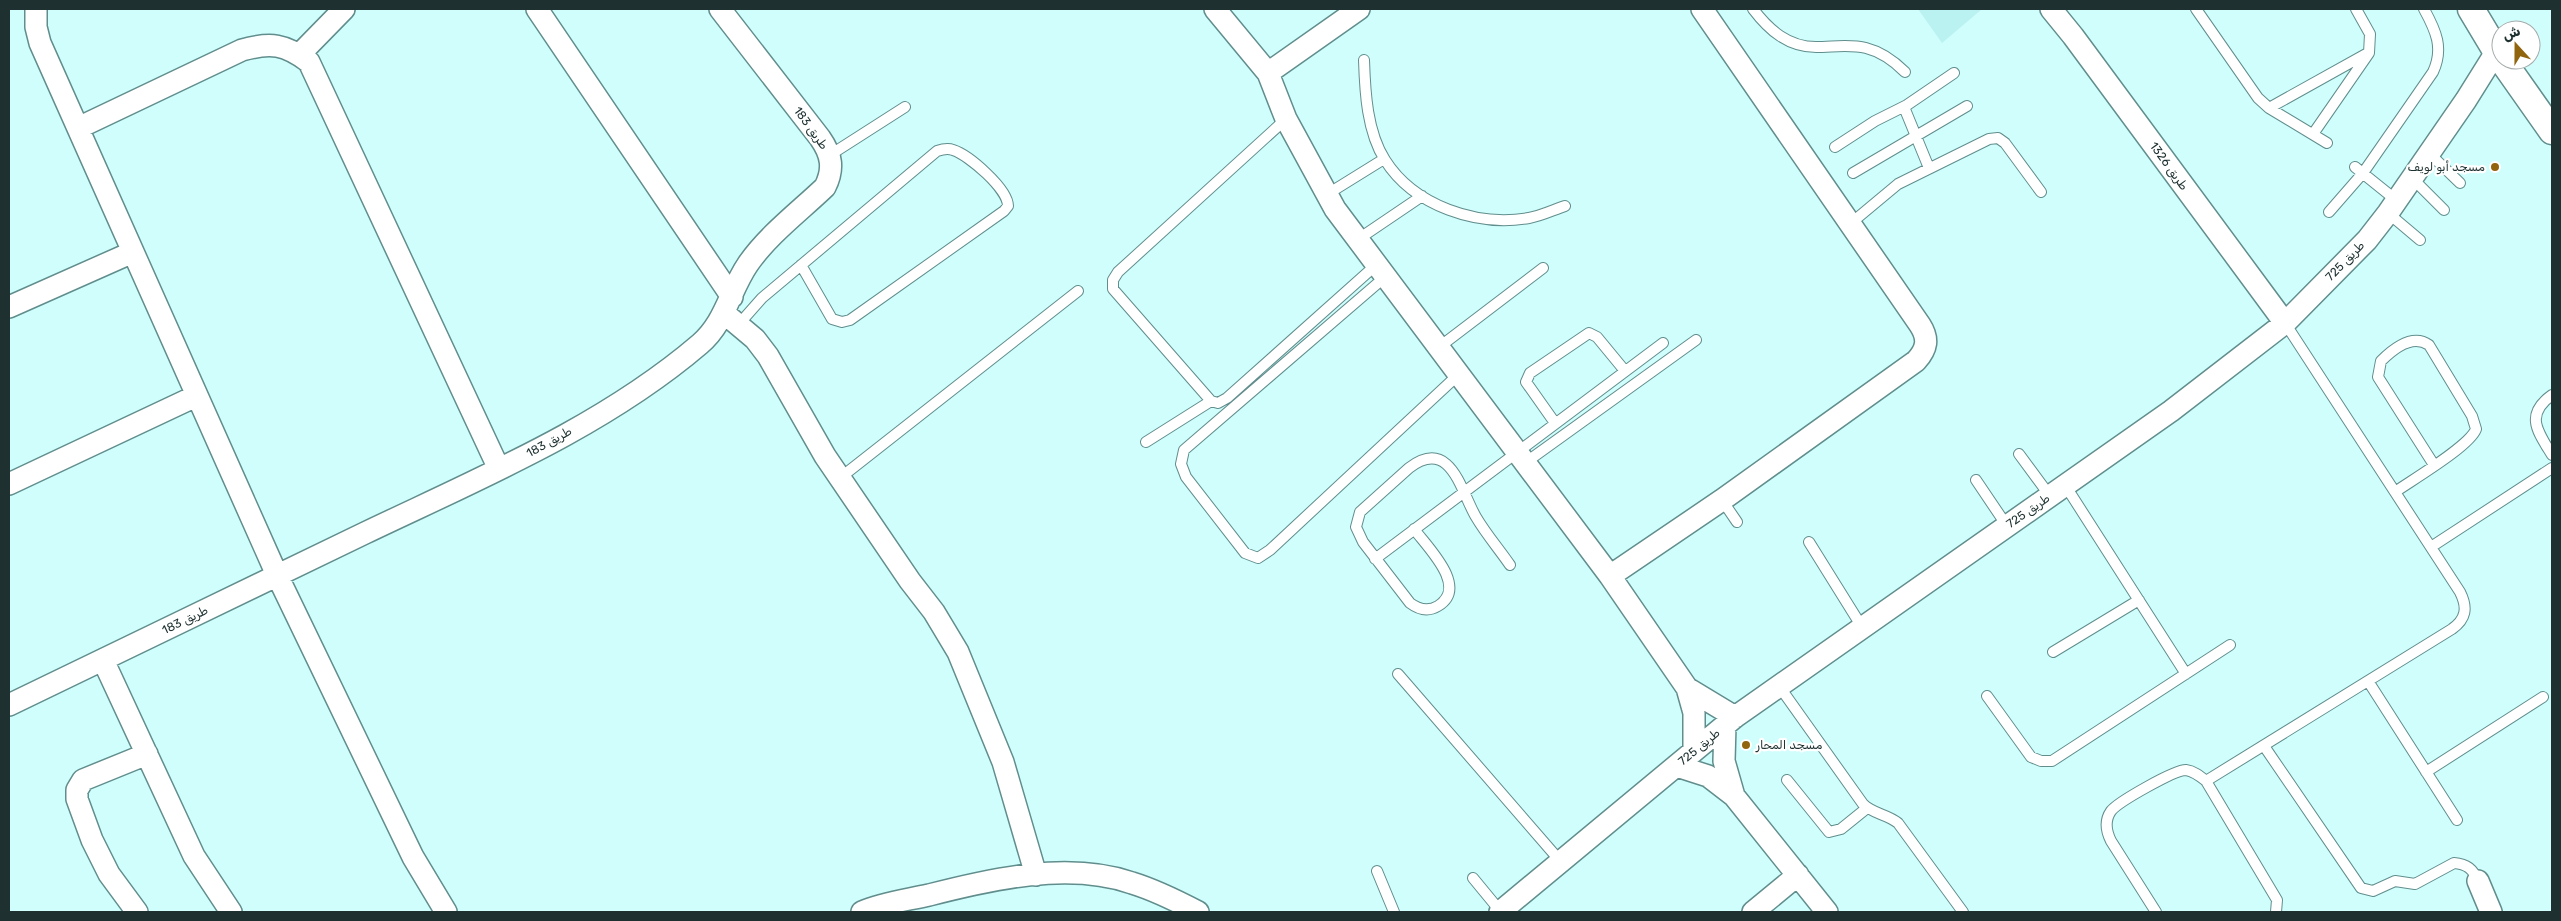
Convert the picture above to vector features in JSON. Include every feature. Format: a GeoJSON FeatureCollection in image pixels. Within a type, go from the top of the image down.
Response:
{"type":"FeatureCollection","features":[{"type":"Feature","properties":{"kind":"street"},"geometry":{"type":"LineString","coordinates":[[36,9],[36,27],[40,44],[196,396],[277,574],[413,857],[446,912]]}},
{"type":"Feature","properties":{"kind":"street"},"geometry":{"type":"LineString","coordinates":[[299,54],[344,9]]}},
{"type":"Feature","properties":{"kind":"street"},"geometry":{"type":"LineString","coordinates":[[537,9],[732,311],[768,356],[809,429],[840,478],[910,581],[934,612],[958,652],[1003,762],[1036,875]]}},
{"type":"Feature","properties":{"kind":"street","name":"طريق 183"},"geometry":{"type":"LineString","coordinates":[[9,705],[277,574],[499,469],[581,424],[664,372],[703,341],[732,311],[748,264],[759,250],[825,187],[831,176],[830,155],[820,138],[720,9]]}},
{"type":"Feature","properties":{"kind":"street"},"geometry":{"type":"LineString","coordinates":[[1215,9],[1268,73],[1286,119],[1326,195],[1357,240],[1610,576],[1687,688],[1730,721],[1724,761],[1734,796]]}},
{"type":"Feature","properties":{"kind":"street"},"geometry":{"type":"LineString","coordinates":[[1268,73],[1359,9]]}},
{"type":"Feature","properties":{"kind":"street"},"geometry":{"type":"LineString","coordinates":[[1610,576],[1722,500],[1923,354],[1926,344],[1926,334],[1702,9]]}},
{"type":"Feature","properties":{"kind":"street","name":"طريق 1326"},"geometry":{"type":"LineString","coordinates":[[2051,9],[2073,36],[2285,323]]}},
{"type":"Feature","properties":{"kind":"street"},"geometry":{"type":"LineString","coordinates":[[2471,9],[2491,42]]}},
{"type":"Feature","properties":{"kind":"street"},"geometry":{"type":"LineString","coordinates":[[78,128],[242,50],[259,45],[274,44],[299,54],[309,62],[499,469]]}},
{"type":"Feature","properties":{"kind":"street","name":"طريق 725"},"geometry":{"type":"LineString","coordinates":[[1500,912],[1730,721],[2172,411],[2285,323],[2367,240],[2491,69]]}},
{"type":"Feature","properties":{"kind":"street"},"geometry":{"type":"LineString","coordinates":[[2509,70],[2552,131]]}},
{"type":"Feature","properties":{"kind":"street"},"geometry":{"type":"LineString","coordinates":[[9,307],[133,252]]}},
{"type":"Feature","properties":{"kind":"street"},"geometry":{"type":"LineString","coordinates":[[9,484],[196,396]]}},
{"type":"Feature","properties":{"kind":"street"},"geometry":{"type":"LineString","coordinates":[[104,660],[194,856],[231,912]]}},
{"type":"Feature","properties":{"kind":"street"},"geometry":{"type":"LineString","coordinates":[[1687,688],[1694,713],[1694,751]]}},
{"type":"Feature","properties":{"kind":"street"},"geometry":{"type":"LineString","coordinates":[[137,912],[109,874],[96,848],[77,799],[77,790],[83,780],[147,754]]}},
{"type":"Feature","properties":{"kind":"street"},"geometry":{"type":"LineString","coordinates":[[1677,766],[1708,776],[1734,796],[1827,912]]}},
{"type":"Feature","properties":{"kind":"street"},"geometry":{"type":"LineString","coordinates":[[864,912],[958,887],[1036,875],[1083,874],[1131,882],[1175,900],[1198,912]]}},
{"type":"Feature","properties":{"kind":"street"},"geometry":{"type":"LineString","coordinates":[[1754,912],[1798,875]]}},
{"type":"Feature","properties":{"kind":"street"},"geometry":{"type":"LineString","coordinates":[[2478,881],[2491,912]]}},
{"type":"Feature","properties":{"kind":"lane"},"geometry":{"type":"LineString","coordinates":[[1753,9],[1770,30],[1784,39],[1814,47],[1850,46],[1866,48],[1880,53],[1905,72]]}},
{"type":"Feature","properties":{"kind":"lane"},"geometry":{"type":"LineString","coordinates":[[2196,9],[2249,87],[2269,108],[2327,143]]}},
{"type":"Feature","properties":{"kind":"lane"},"geometry":{"type":"LineString","coordinates":[[2313,134],[2369,53],[2370,34],[2356,9]]}},
{"type":"Feature","properties":{"kind":"lane"},"geometry":{"type":"LineString","coordinates":[[2328,212],[2438,63],[2439,43],[2424,9]]}},
{"type":"Feature","properties":{"kind":"lane"},"geometry":{"type":"LineString","coordinates":[[2269,108],[2369,53]]}},
{"type":"Feature","properties":{"kind":"lane"},"geometry":{"type":"LineString","coordinates":[[1364,60],[1365,94],[1372,126],[1384,159],[1400,179],[1422,196],[1455,213],[1492,220],[1529,218],[1565,206]]}},
{"type":"Feature","properties":{"kind":"lane"},"geometry":{"type":"LineString","coordinates":[[1835,147],[1875,121],[1904,107],[1954,73]]}},
{"type":"Feature","properties":{"kind":"lane"},"geometry":{"type":"LineString","coordinates":[[1853,173],[1967,106]]}},
{"type":"Feature","properties":{"kind":"lane"},"geometry":{"type":"LineString","coordinates":[[830,155],[905,107]]}},
{"type":"Feature","properties":{"kind":"lane"},"geometry":{"type":"LineString","coordinates":[[1904,107],[1929,168]]}},
{"type":"Feature","properties":{"kind":"lane"},"geometry":{"type":"LineString","coordinates":[[1286,119],[1118,272],[1112,280],[1116,293],[1211,401],[1218,403],[1228,398],[1380,271]]}},
{"type":"Feature","properties":{"kind":"lane"},"geometry":{"type":"LineString","coordinates":[[1850,224],[1898,184],[1989,139],[1998,138],[2008,146],[2041,192]]}},
{"type":"Feature","properties":{"kind":"lane"},"geometry":{"type":"LineString","coordinates":[[732,311],[762,298],[801,265],[938,150],[946,149],[961,154],[1001,187],[1007,200],[1008,206],[1004,211],[850,320],[842,322],[832,319],[801,265]]}},
{"type":"Feature","properties":{"kind":"lane"},"geometry":{"type":"LineString","coordinates":[[2430,153],[2460,183]]}},
{"type":"Feature","properties":{"kind":"lane"},"geometry":{"type":"LineString","coordinates":[[1326,195],[1384,159]]}},
{"type":"Feature","properties":{"kind":"lane"},"geometry":{"type":"LineString","coordinates":[[2359,170],[2420,240]]}},
{"type":"Feature","properties":{"kind":"lane"},"geometry":{"type":"LineString","coordinates":[[2412,178],[2444,210]]}},
{"type":"Feature","properties":{"kind":"lane"},"geometry":{"type":"LineString","coordinates":[[1357,240],[1422,196]]}},
{"type":"Feature","properties":{"kind":"lane"},"geometry":{"type":"LineString","coordinates":[[1438,348],[1543,268]]}},
{"type":"Feature","properties":{"kind":"lane"},"geometry":{"type":"LineString","coordinates":[[1380,271],[1184,450],[1181,464],[1186,476],[1245,553],[1258,558],[1270,550],[1458,375]]}},
{"type":"Feature","properties":{"kind":"lane"},"geometry":{"type":"LineString","coordinates":[[840,478],[1078,291]]}},
{"type":"Feature","properties":{"kind":"lane"},"geometry":{"type":"LineString","coordinates":[[2206,781],[2452,629],[2461,623],[2465,614],[2465,602],[2285,323]]}},
{"type":"Feature","properties":{"kind":"lane"},"geometry":{"type":"LineString","coordinates":[[1555,423],[1526,382],[1530,373],[1582,335],[1588,333],[1597,336],[1625,371]]}},
{"type":"Feature","properties":{"kind":"lane"},"geometry":{"type":"LineString","coordinates":[[1375,559],[1465,491],[1521,458],[1696,340]]}},
{"type":"Feature","properties":{"kind":"lane"},"geometry":{"type":"LineString","coordinates":[[2395,492],[2434,465],[2469,440],[2474,435],[2476,422],[2429,345],[2419,340],[2413,340],[2381,361],[2378,377],[2434,465]]}},
{"type":"Feature","properties":{"kind":"lane"},"geometry":{"type":"LineString","coordinates":[[1521,458],[1555,423],[1664,342]]}},
{"type":"Feature","properties":{"kind":"lane"},"geometry":{"type":"LineString","coordinates":[[2552,396],[2540,406],[2535,422],[2537,430],[2552,455]]}},
{"type":"Feature","properties":{"kind":"lane"},"geometry":{"type":"LineString","coordinates":[[1146,442],[1211,401]]}},
{"type":"Feature","properties":{"kind":"lane"},"geometry":{"type":"LineString","coordinates":[[2019,454],[2057,491],[2139,600],[2186,674]]}},
{"type":"Feature","properties":{"kind":"lane"},"geometry":{"type":"LineString","coordinates":[[1414,529],[1447,574],[1450,584],[1449,593],[1437,608],[1427,610],[1418,608],[1410,603],[1358,535],[1357,519],[1366,506],[1409,468],[1426,459],[1444,462],[1457,475],[1477,518],[1510,565]]}},
{"type":"Feature","properties":{"kind":"lane"},"geometry":{"type":"LineString","coordinates":[[2431,548],[2552,468]]}},
{"type":"Feature","properties":{"kind":"lane"},"geometry":{"type":"LineString","coordinates":[[1976,480],[2007,526]]}},
{"type":"Feature","properties":{"kind":"lane"},"geometry":{"type":"LineString","coordinates":[[1722,500],[1737,522]]}},
{"type":"Feature","properties":{"kind":"lane"},"geometry":{"type":"LineString","coordinates":[[1809,542],[1862,627]]}},
{"type":"Feature","properties":{"kind":"lane"},"geometry":{"type":"LineString","coordinates":[[2053,652],[2139,600]]}},
{"type":"Feature","properties":{"kind":"lane"},"geometry":{"type":"LineString","coordinates":[[1987,696],[2031,757],[2041,761],[2052,761],[2230,645]]}},
{"type":"Feature","properties":{"kind":"lane"},"geometry":{"type":"LineString","coordinates":[[1398,674],[1560,862]]}},
{"type":"Feature","properties":{"kind":"lane"},"geometry":{"type":"LineString","coordinates":[[2368,681],[2457,820]]}},
{"type":"Feature","properties":{"kind":"lane"},"geometry":{"type":"LineString","coordinates":[[1779,686],[1867,808],[1890,817],[1898,823],[1963,912]]}},
{"type":"Feature","properties":{"kind":"lane"},"geometry":{"type":"LineString","coordinates":[[2426,772],[2544,697]]}},
{"type":"Feature","properties":{"kind":"lane"},"geometry":{"type":"LineString","coordinates":[[2264,746],[2361,888],[2373,891],[2395,881],[2416,884],[2454,863],[2468,866],[2474,871],[2478,881]]}},
{"type":"Feature","properties":{"kind":"lane"},"geometry":{"type":"LineString","coordinates":[[2156,912],[2111,841],[2106,831],[2106,820],[2111,811],[2119,804],[2177,771],[2188,770],[2198,774],[2206,781],[2277,900],[2276,912]]}},
{"type":"Feature","properties":{"kind":"lane"},"geometry":{"type":"LineString","coordinates":[[1787,780],[1829,832],[1841,829],[1867,808]]}},
{"type":"Feature","properties":{"kind":"lane"},"geometry":{"type":"LineString","coordinates":[[1377,871],[1394,912]]}},
{"type":"Feature","properties":{"kind":"lane"},"geometry":{"type":"LineString","coordinates":[[1472,878],[1500,912]]}},
{"type":"Feature","properties":{"kind":"shaded area"},"geometry":{"type":"Polygon","coordinates":[[[1918,9],[1982,9],[1942,43],[1918,9]]]}},
{"type":"Feature","properties":{"kind":"place","name":"مسجد أبو لويف"},"geometry":{"type":"Point","coordinates":[2495,167]}},
{"type":"Feature","properties":{"kind":"place","name":"مسجد المحار"},"geometry":{"type":"Point","coordinates":[1746,745]}}]}
